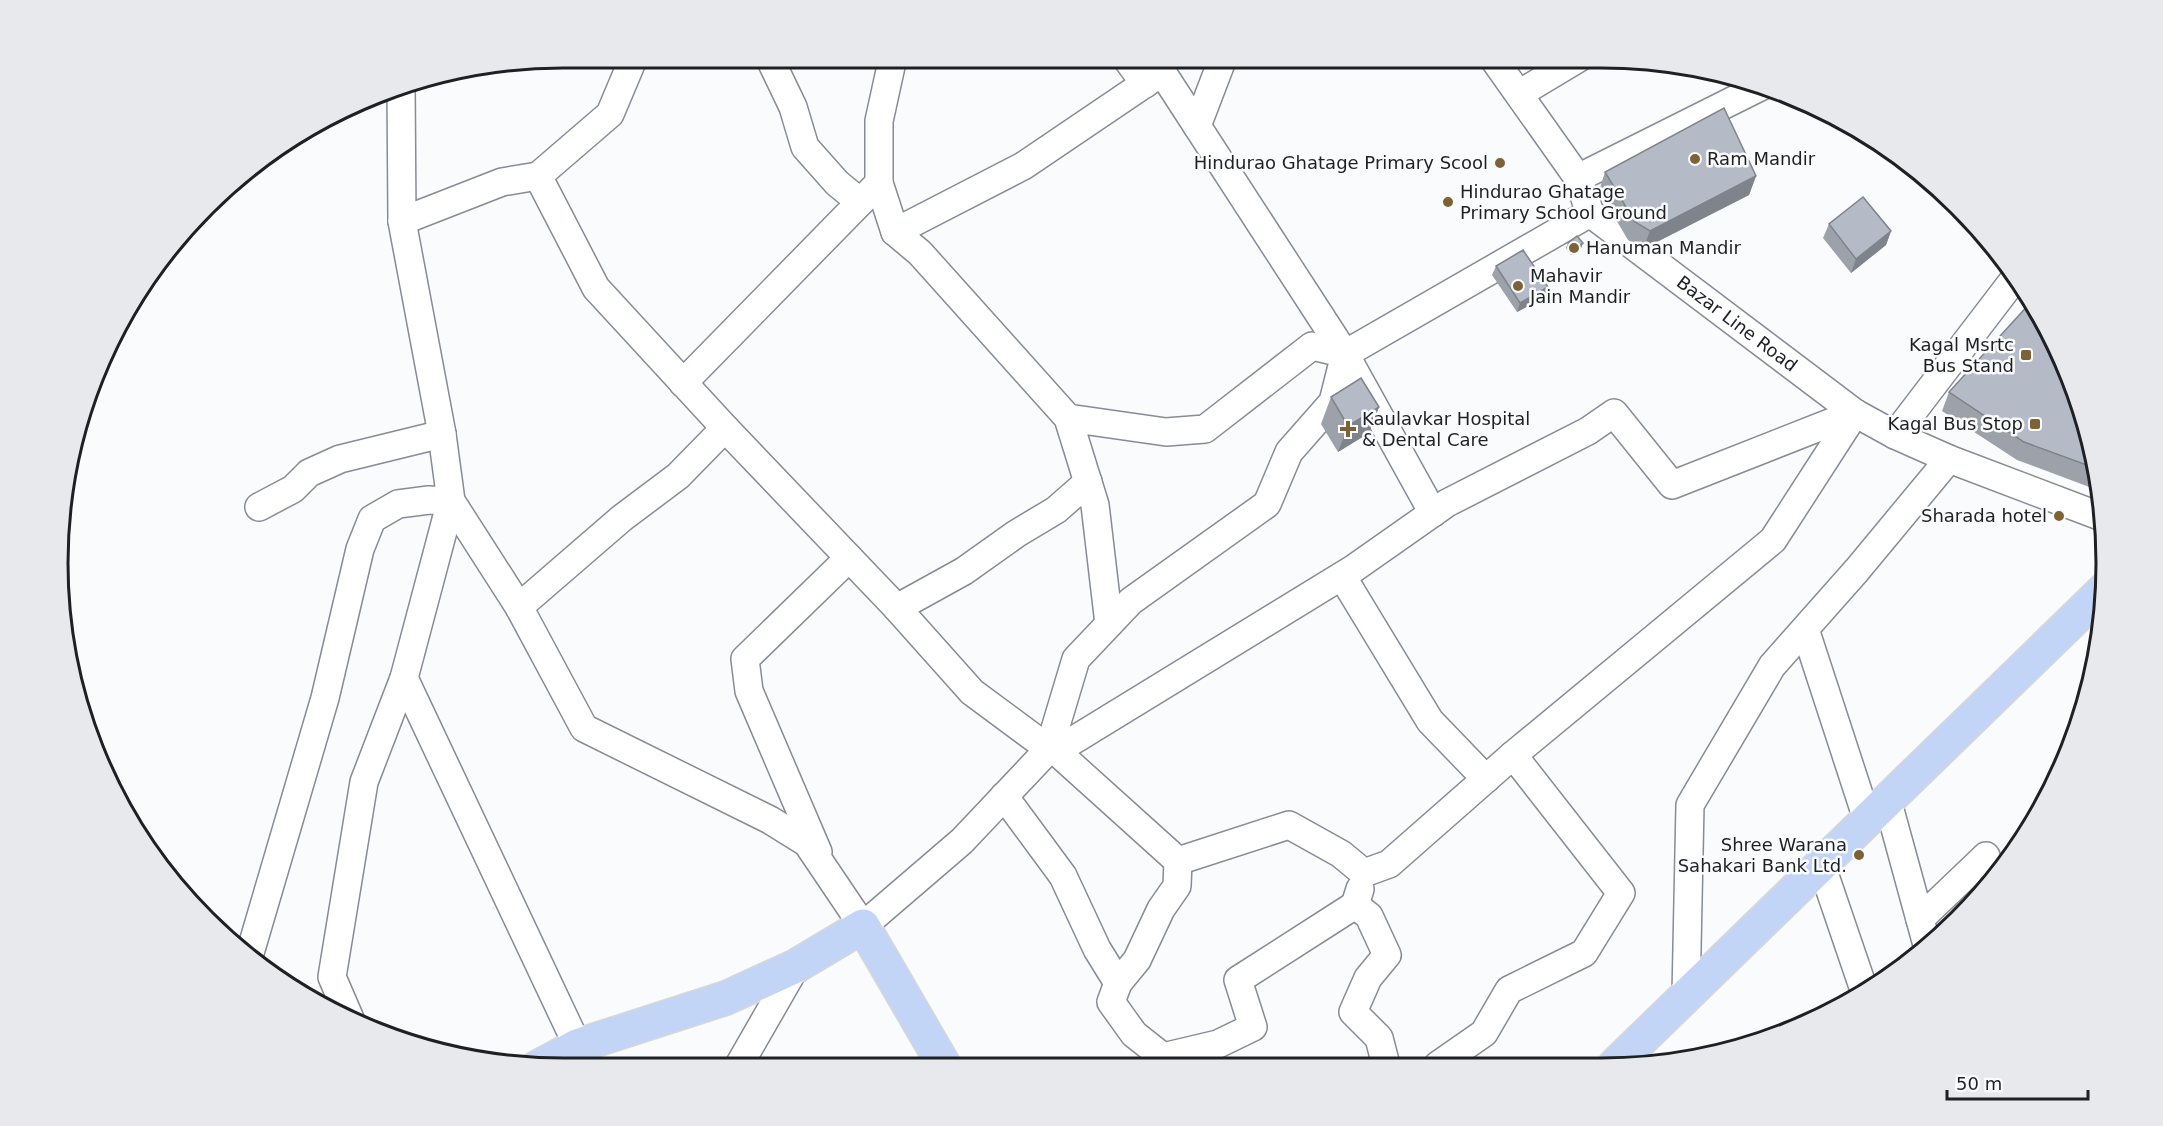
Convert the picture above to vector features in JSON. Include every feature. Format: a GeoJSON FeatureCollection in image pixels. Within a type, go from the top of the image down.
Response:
{"type":"FeatureCollection","features":[{"type":"Feature","properties":{"kind":"main road"},"geometry":{"type":"LineString","coordinates":[[1623,1057],[2094,600]]}},
{"type":"Feature","properties":{"kind":"main road"},"geometry":{"type":"LineString","coordinates":[[583,1057],[726,998],[796,966],[863,926],[940,1058]]}},
{"type":"Feature","properties":{"kind":"street"},"geometry":{"type":"LineString","coordinates":[[402,221],[502,182],[538,176],[610,114],[629,68]]}},
{"type":"Feature","properties":{"kind":"street"},"geometry":{"type":"LineString","coordinates":[[774,68],[793,107],[805,147],[837,183],[869,192],[895,232],[920,253],[1068,418],[1095,504],[1109,624]]}},
{"type":"Feature","properties":{"kind":"street"},"geometry":{"type":"LineString","coordinates":[[683,383],[869,192],[879,121],[891,68]]}},
{"type":"Feature","properties":{"kind":"street"},"geometry":{"type":"LineString","coordinates":[[1133,68],[1145,84]]}},
{"type":"Feature","properties":{"kind":"street"},"geometry":{"type":"LineString","coordinates":[[1197,126],[1219,68]]}},
{"type":"Feature","properties":{"kind":"street"},"geometry":{"type":"LineString","coordinates":[[1068,418],[1166,432],[1205,429],[1312,346],[1345,354],[1590,213],[1578,178],[1500,68]]}},
{"type":"Feature","properties":{"kind":"street"},"geometry":{"type":"LineString","coordinates":[[1519,94],[1562,68]]}},
{"type":"Feature","properties":{"kind":"street"},"geometry":{"type":"LineString","coordinates":[[895,232],[1023,166],[1162,72],[1345,354],[1433,513]]}},
{"type":"Feature","properties":{"kind":"street"},"geometry":{"type":"LineString","coordinates":[[1578,178],[1751,91]]}},
{"type":"Feature","properties":{"kind":"street"},"geometry":{"type":"LineString","coordinates":[[345,1008],[332,977],[364,782],[404,678],[451,501],[442,434],[402,221],[401,95]]}},
{"type":"Feature","properties":{"kind":"street"},"geometry":{"type":"LineString","coordinates":[[538,176],[596,288],[725,428],[897,608],[972,692],[1049,749]]}},
{"type":"Feature","properties":{"kind":"street","name":"Bazar Line Road"},"geometry":{"type":"LineString","coordinates":[[1590,213],[1855,412],[1895,435],[1949,459],[2092,513]]}},
{"type":"Feature","properties":{"kind":"street"},"geometry":{"type":"LineString","coordinates":[[1895,435],[2010,285]]}},
{"type":"Feature","properties":{"kind":"street"},"geometry":{"type":"LineString","coordinates":[[451,501],[519,607],[584,728],[770,820],[807,843],[863,926],[962,841],[1049,749],[1076,659],[1131,601],[1267,504],[1289,452],[1333,402],[1345,354]]}},
{"type":"Feature","properties":{"kind":"street"},"geometry":{"type":"LineString","coordinates":[[1178,861],[1056,751],[1342,576],[1447,503],[1588,431],[1614,413],[1672,485],[1855,412]]}},
{"type":"Feature","properties":{"kind":"street"},"geometry":{"type":"LineString","coordinates":[[1364,873],[1389,864],[1514,755],[1773,540],[1855,412]]}},
{"type":"Feature","properties":{"kind":"street"},"geometry":{"type":"LineString","coordinates":[[519,607],[585,553],[622,518],[678,476],[725,428]]}},
{"type":"Feature","properties":{"kind":"street"},"geometry":{"type":"LineString","coordinates":[[260,507],[293,489],[309,473],[340,459],[442,434]]}},
{"type":"Feature","properties":{"kind":"street"},"geometry":{"type":"LineString","coordinates":[[1686,995],[1689,805],[1772,666],[1949,459]]}},
{"type":"Feature","properties":{"kind":"street"},"geometry":{"type":"LineString","coordinates":[[2083,479],[2092,504]]}},
{"type":"Feature","properties":{"kind":"street"},"geometry":{"type":"LineString","coordinates":[[897,608],[964,571],[1016,534],[1056,510],[1088,482]]}},
{"type":"Feature","properties":{"kind":"street"},"geometry":{"type":"LineString","coordinates":[[250,947],[325,698],[360,549],[372,519],[398,504],[429,500],[451,501]]}},
{"type":"Feature","properties":{"kind":"street"},"geometry":{"type":"LineString","coordinates":[[826,871],[749,691],[745,659],[849,558]]}},
{"type":"Feature","properties":{"kind":"street"},"geometry":{"type":"LineString","coordinates":[[1342,576],[1431,721],[1486,779]]}},
{"type":"Feature","properties":{"kind":"street"},"geometry":{"type":"LineString","coordinates":[[1805,629],[1920,919],[1925,938]]}},
{"type":"Feature","properties":{"kind":"street"},"geometry":{"type":"LineString","coordinates":[[404,678],[583,1057]]}},
{"type":"Feature","properties":{"kind":"street"},"geometry":{"type":"LineString","coordinates":[[1448,1058],[1484,1033],[1509,990],[1584,953],[1621,893],[1514,755]]}},
{"type":"Feature","properties":{"kind":"street"},"geometry":{"type":"LineString","coordinates":[[1005,796],[1063,876],[1097,950],[1118,983]]}},
{"type":"Feature","properties":{"kind":"street"},"geometry":{"type":"LineString","coordinates":[[1178,861],[1288,825],[1341,854],[1364,873]]}},
{"type":"Feature","properties":{"kind":"street"},"geometry":{"type":"LineString","coordinates":[[1920,919],[1986,856],[1990,869]]}},
{"type":"Feature","properties":{"kind":"street"},"geometry":{"type":"LineString","coordinates":[[1178,861],[1177,886],[1148,933],[1137,960],[1118,983],[1111,1002],[1134,1035],[1163,1057],[1218,1044],[1253,1027],[1238,980],[1355,905],[1364,873]]}},
{"type":"Feature","properties":{"kind":"street"},"geometry":{"type":"LineString","coordinates":[[1821,864],[1862,983]]}},
{"type":"Feature","properties":{"kind":"street"},"geometry":{"type":"LineString","coordinates":[[1355,905],[1369,916],[1387,955],[1368,978],[1353,1012],[1379,1038],[1384,1058]]}},
{"type":"Feature","properties":{"kind":"street"},"geometry":{"type":"LineString","coordinates":[[743,1058],[796,966]]}},
{"type":"Feature","properties":{"kind":"building","name":"Ram Mandir"},"geometry":{"type":"Polygon","coordinates":[[[1724,108],[1756,176],[1650,231],[1635,222],[1605,172],[1724,108]]]}},
{"type":"Feature","properties":{"kind":"building"},"geometry":{"type":"Polygon","coordinates":[[[1863,197],[1891,231],[1856,259],[1829,224],[1863,197]]]}},
{"type":"Feature","properties":{"kind":"building"},"geometry":{"type":"Polygon","coordinates":[[[1577,236],[1583,243],[1573,250],[1568,243],[1577,236]]]}},
{"type":"Feature","properties":{"kind":"building","name":"Mahavir Jain Mandir"},"geometry":{"type":"Polygon","coordinates":[[[1523,250],[1548,287],[1520,303],[1496,266],[1523,250]]]}},
{"type":"Feature","properties":{"kind":"building","name":"Kagal Msrtc Bus Stand"},"geometry":{"type":"Polygon","coordinates":[[[2025,309],[2058,373],[2079,435],[2086,465],[2024,442],[1949,392],[2025,309]]]}},
{"type":"Feature","properties":{"kind":"building"},"geometry":{"type":"Polygon","coordinates":[[[1361,378],[1379,407],[1348,426],[1331,397],[1361,378]]]}},
{"type":"Feature","properties":{"kind":"place","name":"Ram Mandir"},"geometry":{"type":"Point","coordinates":[1695,159]}},
{"type":"Feature","properties":{"kind":"place","name":"Hindurao Ghatage Primary Scool"},"geometry":{"type":"Point","coordinates":[1500,163]}},
{"type":"Feature","properties":{"kind":"place","name":"Hindurao Ghatage Primary School Ground"},"geometry":{"type":"Point","coordinates":[1448,202]}},
{"type":"Feature","properties":{"kind":"place","name":"Hanuman Mandir"},"geometry":{"type":"Point","coordinates":[1574,248]}},
{"type":"Feature","properties":{"kind":"place","name":"Mahavir Jain Mandir"},"geometry":{"type":"Point","coordinates":[1518,286]}},
{"type":"Feature","properties":{"kind":"place","name":"Kagal Msrtc Bus Stand"},"geometry":{"type":"Point","coordinates":[2026,355]}},
{"type":"Feature","properties":{"kind":"place","name":"Kagal Bus Stop"},"geometry":{"type":"Point","coordinates":[2035,424]}},
{"type":"Feature","properties":{"kind":"place","name":"Kaulavkar Hospital & Dental Care"},"geometry":{"type":"Point","coordinates":[1348,429]}},
{"type":"Feature","properties":{"kind":"place","name":"Sharada hotel"},"geometry":{"type":"Point","coordinates":[2059,516]}},
{"type":"Feature","properties":{"kind":"place","name":"Shree Warana Sahakari Bank Ltd."},"geometry":{"type":"Point","coordinates":[1859,855]}}]}
